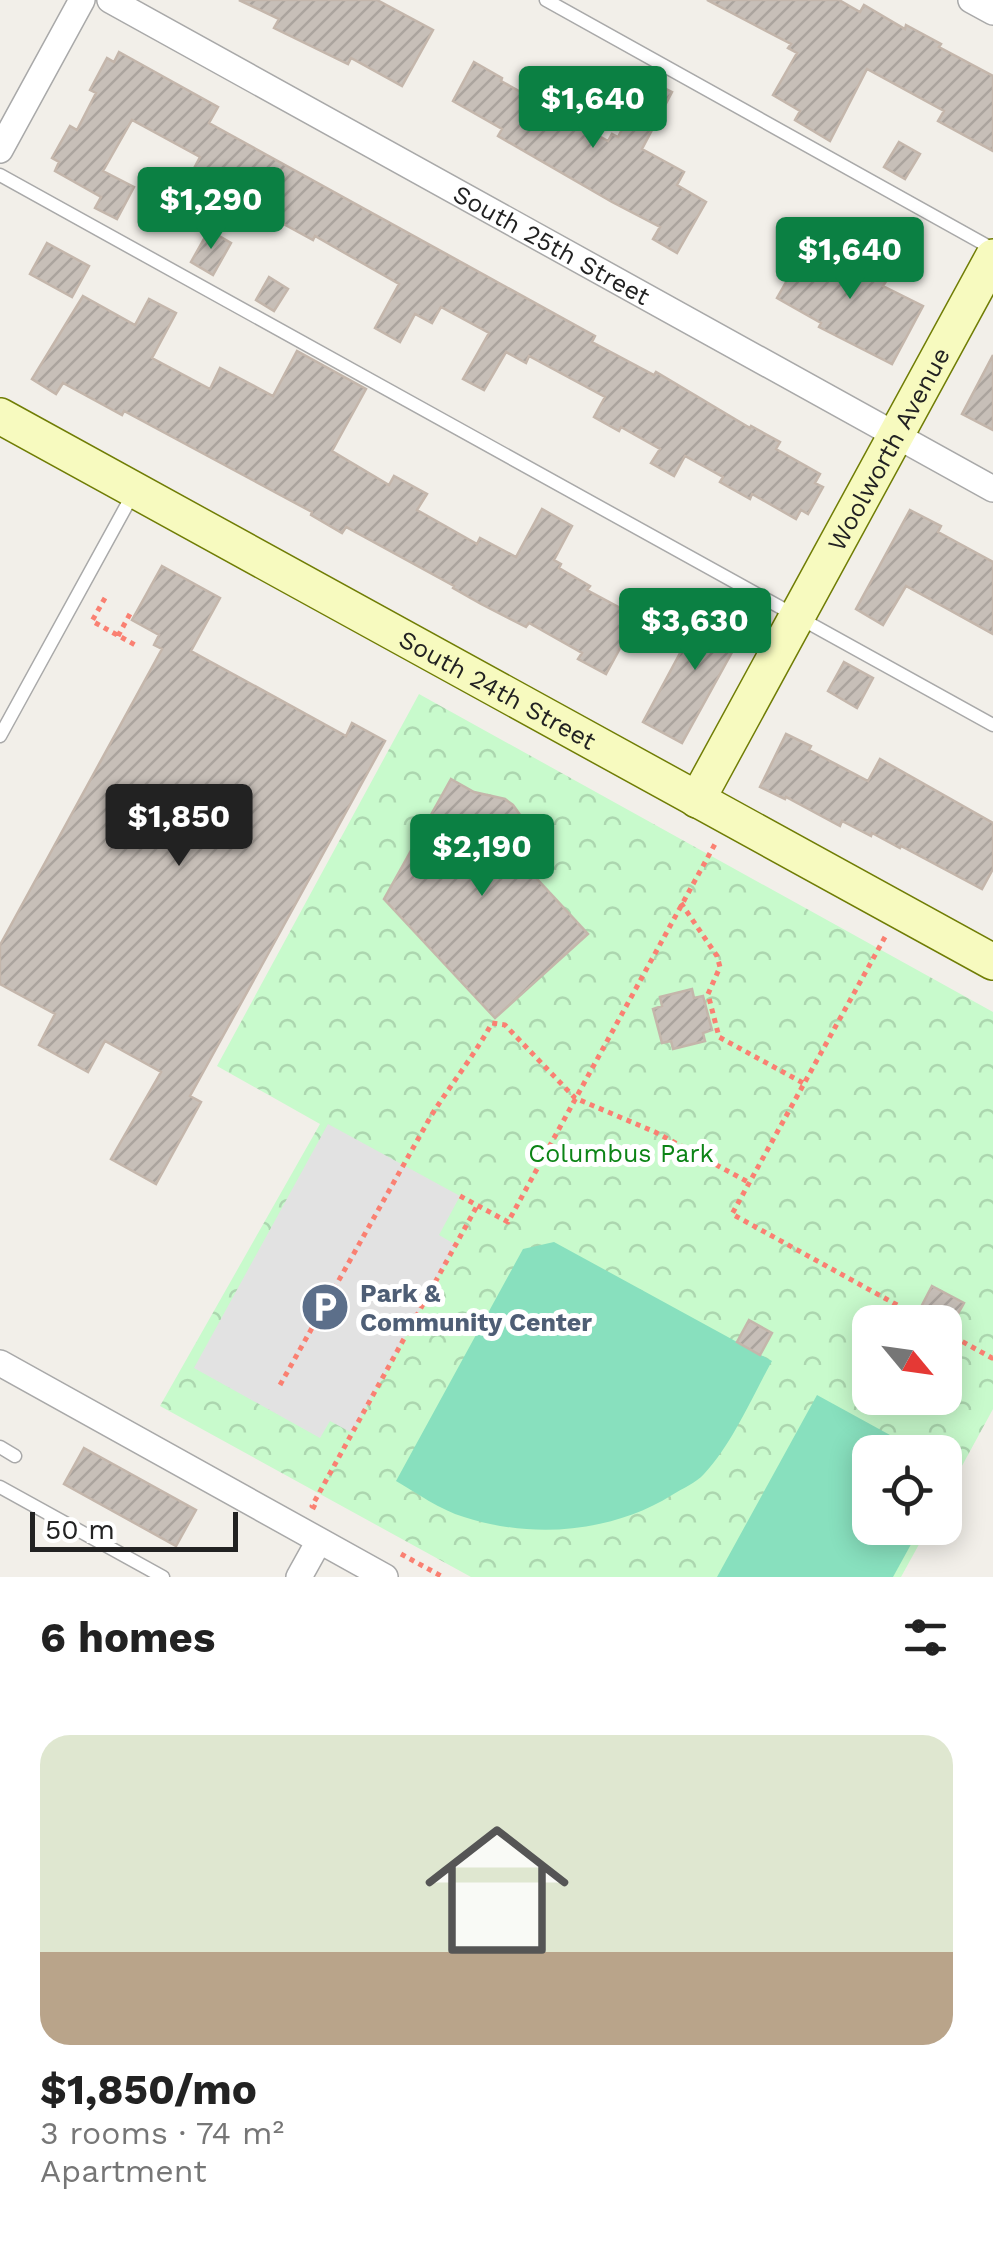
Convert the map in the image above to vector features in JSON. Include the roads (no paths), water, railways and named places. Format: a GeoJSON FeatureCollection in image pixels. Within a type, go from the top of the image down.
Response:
{"type":"FeatureCollection","features":[{"type":"Feature","properties":{"kind":"main road","name":"Woolworth Avenue"},"geometry":{"type":"LineString","coordinates":[[697,800],[993,257]]}},
{"type":"Feature","properties":{"kind":"main road","name":"South 24th Street"},"geometry":{"type":"LineString","coordinates":[[0,416],[993,962]]}},
{"type":"Feature","properties":{"kind":"street"},"geometry":{"type":"LineString","coordinates":[[0,150],[82,0]]}},
{"type":"Feature","properties":{"kind":"street","name":"South 25th Street"},"geometry":{"type":"LineString","coordinates":[[110,0],[993,489]]}},
{"type":"Feature","properties":{"kind":"street"},"geometry":{"type":"LineString","coordinates":[[971,0],[993,12]]}},
{"type":"Feature","properties":{"kind":"street"},"geometry":{"type":"LineString","coordinates":[[0,1362],[385,1577]]}},
{"type":"Feature","properties":{"kind":"street"},"geometry":{"type":"LineString","coordinates":[[299,1577],[319,1541]]}},
{"type":"Feature","properties":{"kind":"lane"},"geometry":{"type":"LineString","coordinates":[[546,0],[993,249]]}},
{"type":"Feature","properties":{"kind":"lane"},"geometry":{"type":"LineString","coordinates":[[0,174],[993,725]]}},
{"type":"Feature","properties":{"kind":"lane"},"geometry":{"type":"LineString","coordinates":[[0,736],[135,490]]}},
{"type":"Feature","properties":{"kind":"lane"},"geometry":{"type":"LineString","coordinates":[[0,1447],[16,1456]]}},
{"type":"Feature","properties":{"kind":"lane"},"geometry":{"type":"LineString","coordinates":[[0,1486],[163,1577]]}},
{"type":"Feature","properties":{"kind":"place","name":"Park & Community Center"},"geometry":{"type":"Point","coordinates":[325,1307]}},
{"type":"Feature","properties":{"kind":"park label","name":"Columbus Park"},"geometry":{"type":"Point","coordinates":[621,1153]}}]}
